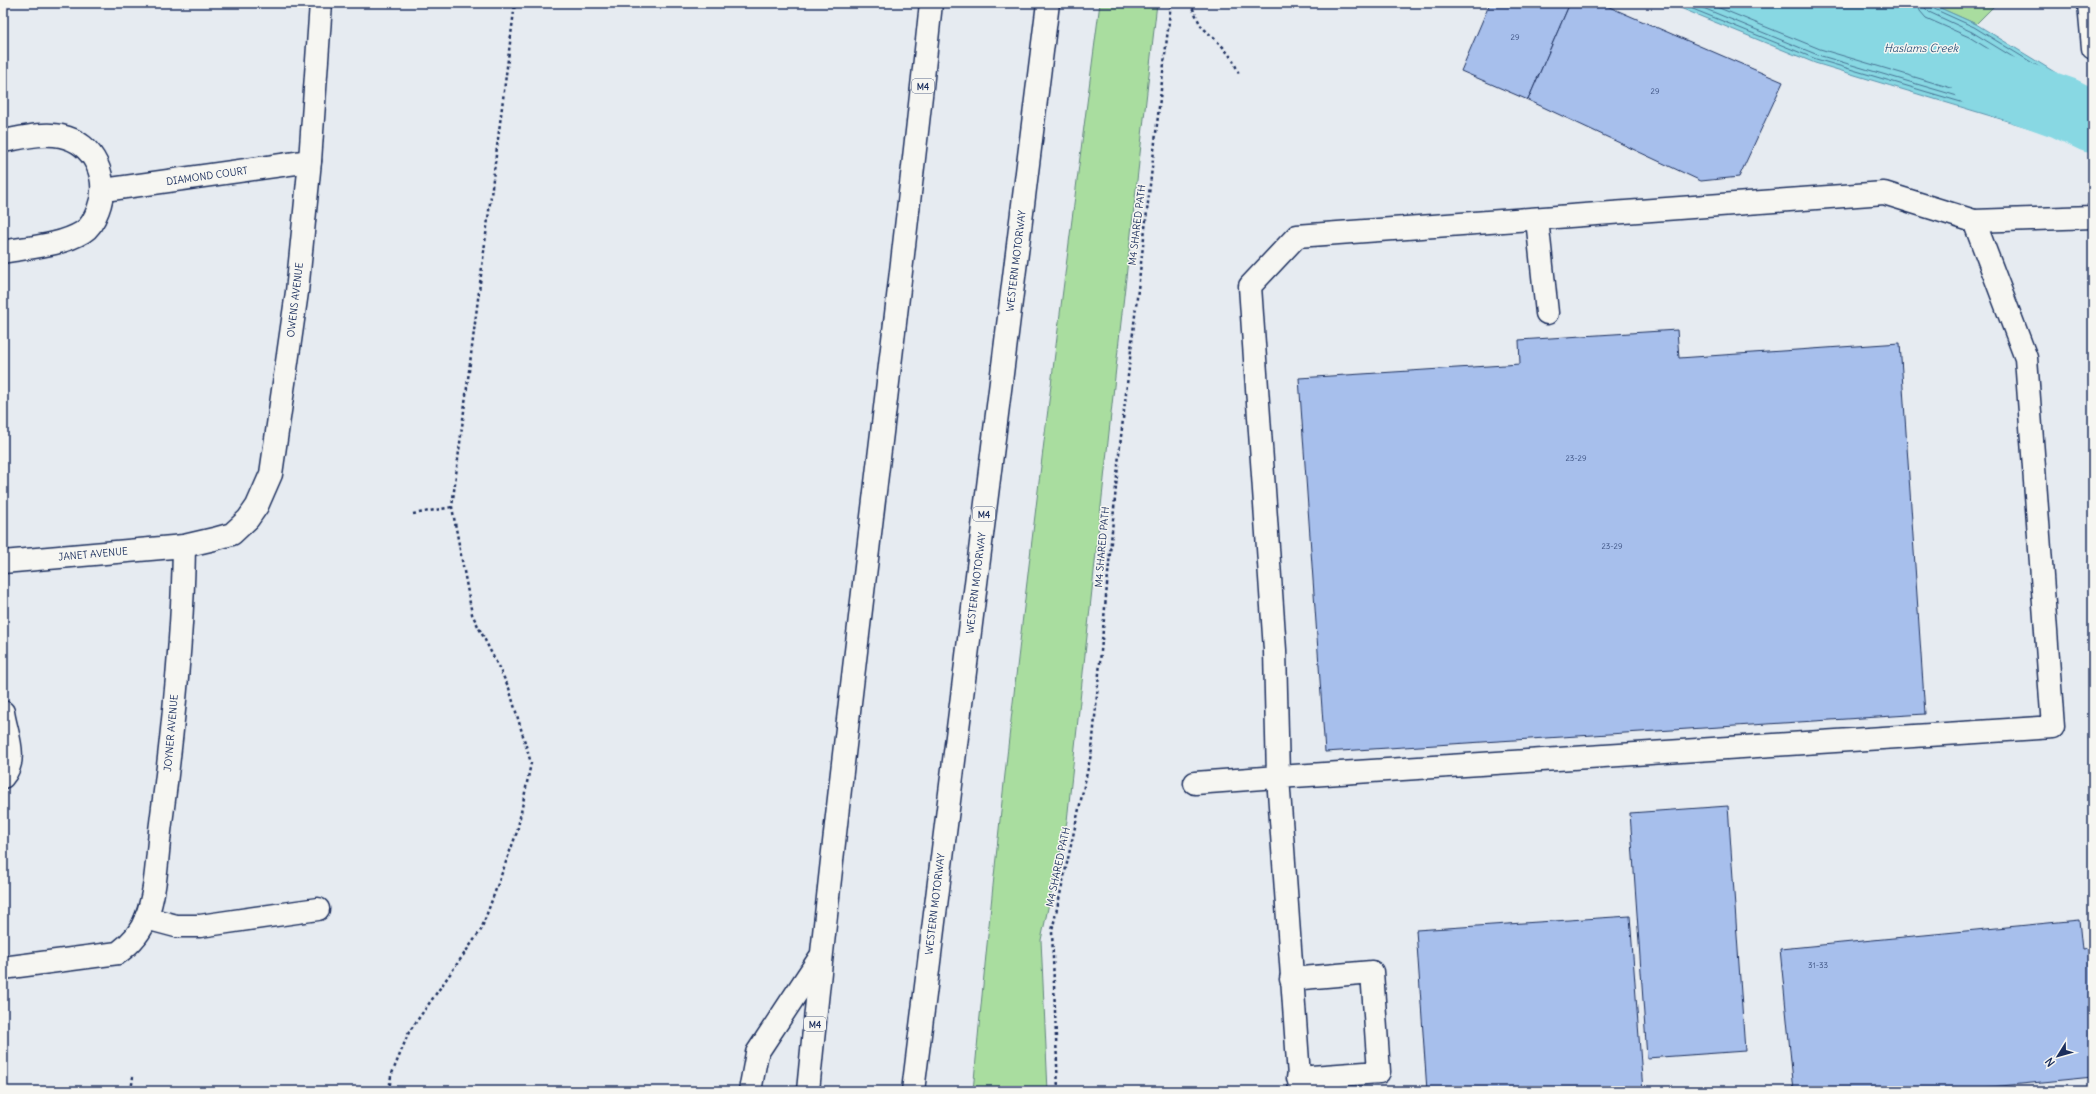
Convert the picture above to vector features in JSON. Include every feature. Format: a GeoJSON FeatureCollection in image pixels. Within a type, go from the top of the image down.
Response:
{"type":"FeatureCollection","features":[{"type":"Feature","properties":{"kind":"main road","name":"OWENS AVENUE"},"geometry":{"type":"LineString","coordinates":[[184,546],[232,534],[248,519],[257,506],[271,474],[297,292],[310,161],[321,3]]}},
{"type":"Feature","properties":{"kind":"main road","name":"M4"},"geometry":{"type":"LineString","coordinates":[[808,1091],[821,956],[914,169],[931,3]]}},
{"type":"Feature","properties":{"kind":"main road","name":"WESTERN MOTORWAY"},"geometry":{"type":"LineString","coordinates":[[913,1091],[1048,3]]}},
{"type":"Feature","properties":{"kind":"main road"},"geometry":{"type":"LineString","coordinates":[[2089,3],[2093,48]]}},
{"type":"Feature","properties":{"kind":"main road"},"geometry":{"type":"LineString","coordinates":[[3,141],[50,135],[61,136],[79,144],[94,157],[100,169],[104,190],[95,220],[84,231],[72,237],[47,244],[3,252]]}},
{"type":"Feature","properties":{"kind":"main road","name":"DIAMOND COURT"},"geometry":{"type":"LineString","coordinates":[[104,190],[310,161]]}},
{"type":"Feature","properties":{"kind":"main road"},"geometry":{"type":"LineString","coordinates":[[1291,979],[1372,972],[1378,1072],[1299,1084],[1291,979],[1278,777],[1274,650],[1250,286],[1296,236],[1884,193],[1974,221],[2093,217]]}},
{"type":"Feature","properties":{"kind":"main road"},"geometry":{"type":"LineString","coordinates":[[1537,219],[1547,313]]}},
{"type":"Feature","properties":{"kind":"main road"},"geometry":{"type":"LineString","coordinates":[[1195,782],[2053,727],[2026,358],[1974,221]]}},
{"type":"Feature","properties":{"kind":"main road","name":"JANET AVENUE"},"geometry":{"type":"LineString","coordinates":[[3,562],[184,546]]}},
{"type":"Feature","properties":{"kind":"main road","name":"JOYNER AVENUE"},"geometry":{"type":"LineString","coordinates":[[3,968],[118,953],[129,945],[138,933],[146,918],[152,897],[168,767],[183,598],[184,546]]}},
{"type":"Feature","properties":{"kind":"main road"},"geometry":{"type":"LineString","coordinates":[[3,717],[12,750],[8,771],[3,777]]}},
{"type":"Feature","properties":{"kind":"main road"},"geometry":{"type":"LineString","coordinates":[[146,918],[176,926],[200,926],[318,908]]}},
{"type":"Feature","properties":{"kind":"main road"},"geometry":{"type":"LineString","coordinates":[[750,1091],[757,1053],[821,956]]}},
{"type":"Feature","properties":{"kind":"path"},"geometry":{"type":"LineString","coordinates":[[389,1091],[391,1076],[409,1032],[480,930],[517,832],[531,763],[509,688],[472,614],[452,507],[515,3]]}},
{"type":"Feature","properties":{"kind":"path","name":"M4 SHARED PATH"},"geometry":{"type":"LineString","coordinates":[[1058,1091],[1052,931],[1092,750],[1119,454],[1171,3]]}},
{"type":"Feature","properties":{"kind":"path"},"geometry":{"type":"LineString","coordinates":[[1190,3],[1201,26],[1223,47],[1233,60],[1239,74]]}},
{"type":"Feature","properties":{"kind":"path"},"geometry":{"type":"LineString","coordinates":[[413,514],[452,507]]}},
{"type":"Feature","properties":{"kind":"path"},"geometry":{"type":"LineString","coordinates":[[131,1091],[133,1077]]}},
{"type":"Feature","properties":{"kind":"green space"},"geometry":{"type":"Polygon","coordinates":[[[1100,3],[1157,3],[1067,821],[1041,940],[1048,1091],[973,1091],[1015,682],[1100,3]]]}},
{"type":"Feature","properties":{"kind":"green space"},"geometry":{"type":"Polygon","coordinates":[[[1929,3],[1997,3],[1976,24],[1929,3]]]}},
{"type":"Feature","properties":{"kind":"water","name":"Haslams Creek"},"geometry":{"type":"Polygon","coordinates":[[[1668,3],[1929,3],[1976,24],[2061,76],[2067,139],[1815,63],[1668,3]]]}},
{"type":"Feature","properties":{"kind":"building"},"geometry":{"type":"Polygon","coordinates":[[[1490,3],[1570,3],[1528,100],[1461,71],[1490,3]]]}},
{"type":"Feature","properties":{"kind":"building"},"geometry":{"type":"Polygon","coordinates":[[[1570,3],[1600,3],[1783,82],[1739,177],[1701,181],[1528,100],[1570,3]]]}},
{"type":"Feature","properties":{"kind":"building"},"geometry":{"type":"Polygon","coordinates":[[[1677,330],[1679,358],[1900,343],[1925,714],[1325,752],[1299,378],[1520,364],[1519,340],[1677,330]]]}},
{"type":"Feature","properties":{"kind":"building"},"geometry":{"type":"Polygon","coordinates":[[[1728,806],[1745,1051],[1647,1058],[1630,813],[1728,806]]]}},
{"type":"Feature","properties":{"kind":"building"},"geometry":{"type":"Polygon","coordinates":[[[1630,916],[1643,1091],[1427,1091],[1416,930],[1630,916]]]}},
{"type":"Feature","properties":{"kind":"building"},"geometry":{"type":"Polygon","coordinates":[[[2079,920],[2082,950],[2093,948],[2093,1077],[1950,1091],[1794,1091],[1780,949],[2079,920]]]}},
{"type":"Feature","properties":{"kind":"waterway","name":"Haslams Creek"},"geometry":{"type":"LineString","coordinates":[[1982,79],[2064,108],[2093,122]]}}]}
